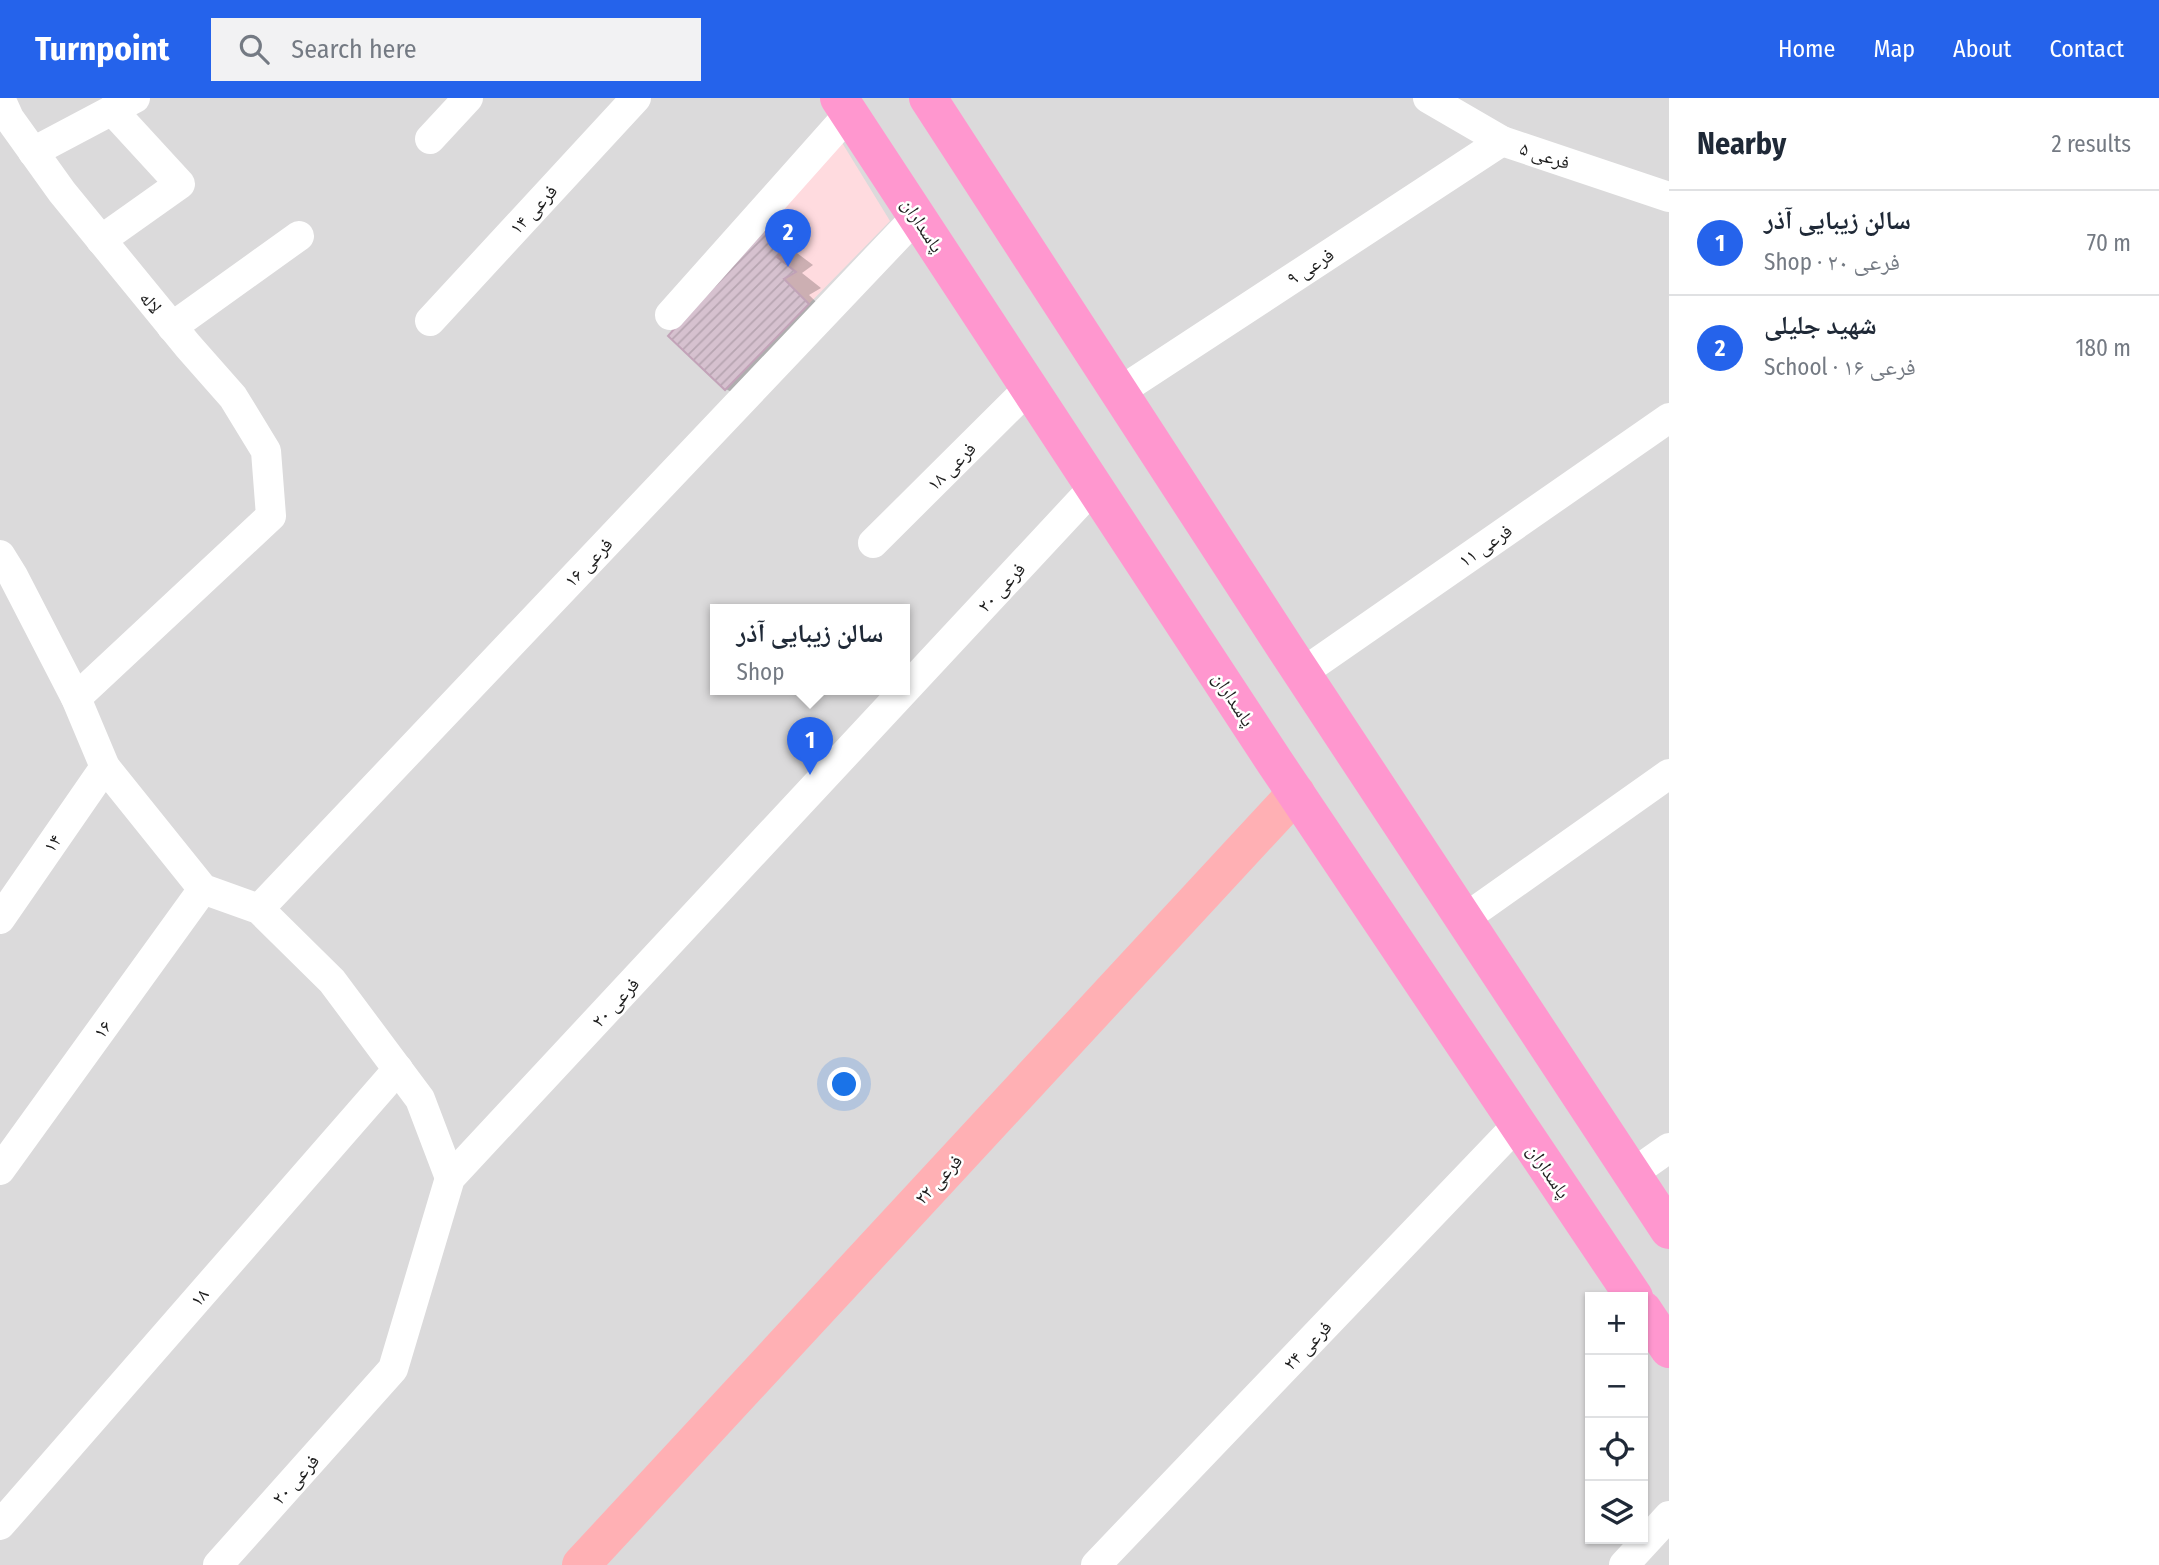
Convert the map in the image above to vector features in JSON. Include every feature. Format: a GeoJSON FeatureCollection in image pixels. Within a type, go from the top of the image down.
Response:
{"type":"FeatureCollection","features":[{"type":"Feature","properties":{"kind":"main road"},"geometry":{"type":"LineString","coordinates":[[928,98],[1669,1230]]}},
{"type":"Feature","properties":{"kind":"main road","name":"پاسداران"},"geometry":{"type":"LineString","coordinates":[[844,106],[1296,793],[1631,1292]]}},
{"type":"Feature","properties":{"kind":"main road"},"geometry":{"type":"LineString","coordinates":[[1648,1318],[1668,1348]]}},
{"type":"Feature","properties":{"kind":"street","name":"لاله"},"geometry":{"type":"LineString","coordinates":[[0,98],[9,118],[62,192],[233,397],[266,451],[271,516],[76,698]]}},
{"type":"Feature","properties":{"kind":"street"},"geometry":{"type":"LineString","coordinates":[[430,139],[468,98]]}},
{"type":"Feature","properties":{"kind":"street","name":"فرعی ۱۴"},"geometry":{"type":"LineString","coordinates":[[430,321],[636,98]]}},
{"type":"Feature","properties":{"kind":"street","name":"فرعی ۵"},"geometry":{"type":"LineString","coordinates":[[1442,102],[1502,141],[1665,186]]}},
{"type":"Feature","properties":{"kind":"street"},"geometry":{"type":"LineString","coordinates":[[33,152],[124,104],[180,184],[101,240]]}},
{"type":"Feature","properties":{"kind":"street"},"geometry":{"type":"LineString","coordinates":[[670,315],[844,106]]}},
{"type":"Feature","properties":{"kind":"street","name":"فرعی ۹"},"geometry":{"type":"LineString","coordinates":[[1119,392],[1502,141]]}},
{"type":"Feature","properties":{"kind":"street","name":"فرعی ۱۶"},"geometry":{"type":"LineString","coordinates":[[259,909],[916,216]]}},
{"type":"Feature","properties":{"kind":"street"},"geometry":{"type":"LineString","coordinates":[[172,327],[299,236]]}},
{"type":"Feature","properties":{"kind":"street","name":"فرعی ۱۸"},"geometry":{"type":"LineString","coordinates":[[873,544],[1029,388]]}},
{"type":"Feature","properties":{"kind":"street","name":"فرعی ۱۱"},"geometry":{"type":"LineString","coordinates":[[1302,673],[1669,418]]}},
{"type":"Feature","properties":{"kind":"street","name":"فرعی ۲۰"},"geometry":{"type":"LineString","coordinates":[[910,684],[1094,487]]}},
{"type":"Feature","properties":{"kind":"street"},"geometry":{"type":"LineString","coordinates":[[0,555],[76,698],[105,767],[203,889],[259,909],[332,981],[420,1099],[450,1178]]}},
{"type":"Feature","properties":{"kind":"street","name":"فرعی ۲۰"},"geometry":{"type":"LineString","coordinates":[[218,1565],[393,1369],[450,1178],[900,695]]}},
{"type":"Feature","properties":{"kind":"street","name":"۱۴"},"geometry":{"type":"LineString","coordinates":[[0,919],[105,767]]}},
{"type":"Feature","properties":{"kind":"street"},"geometry":{"type":"LineString","coordinates":[[1464,919],[1669,774]]}},
{"type":"Feature","properties":{"kind":"street","name":"فرعی ۲۲"},"geometry":{"type":"LineString","coordinates":[[581,1565],[1296,793]]}},
{"type":"Feature","properties":{"kind":"street","name":"۱۶"},"geometry":{"type":"LineString","coordinates":[[0,1170],[203,889]]}},
{"type":"Feature","properties":{"kind":"street","name":"۱۸"},"geometry":{"type":"LineString","coordinates":[[0,1525],[398,1069]]}},
{"type":"Feature","properties":{"kind":"street","name":"فرعی ۲۴"},"geometry":{"type":"LineString","coordinates":[[1096,1565],[1518,1125]]}},
{"type":"Feature","properties":{"kind":"street"},"geometry":{"type":"LineString","coordinates":[[1632,1174],[1669,1148]]}},
{"type":"Feature","properties":{"kind":"street"},"geometry":{"type":"LineString","coordinates":[[1624,1565],[1669,1516]]}},
{"type":"Feature","properties":{"kind":"shaded area"},"geometry":{"type":"Polygon","coordinates":[[[0,98],[1669,98],[1669,1565],[0,1565],[0,98]]]}},
{"type":"Feature","properties":{"kind":"shaded area"},"geometry":{"type":"Polygon","coordinates":[[[841,141],[890,221],[725,390],[668,336],[841,141]]]}},
{"type":"Feature","properties":{"kind":"building"},"geometry":{"type":"Polygon","coordinates":[[[762,229],[788,249],[777,257],[796,272],[784,279],[809,304],[725,390],[668,336],[762,229]]]}},
{"type":"Feature","properties":{"kind":"place","name":"شهید جلیلی"},"geometry":{"type":"Point","coordinates":[788,267]}},
{"type":"Feature","properties":{"kind":"place","name":"سالن زیبایی آذر"},"geometry":{"type":"Point","coordinates":[810,775]}}]}
